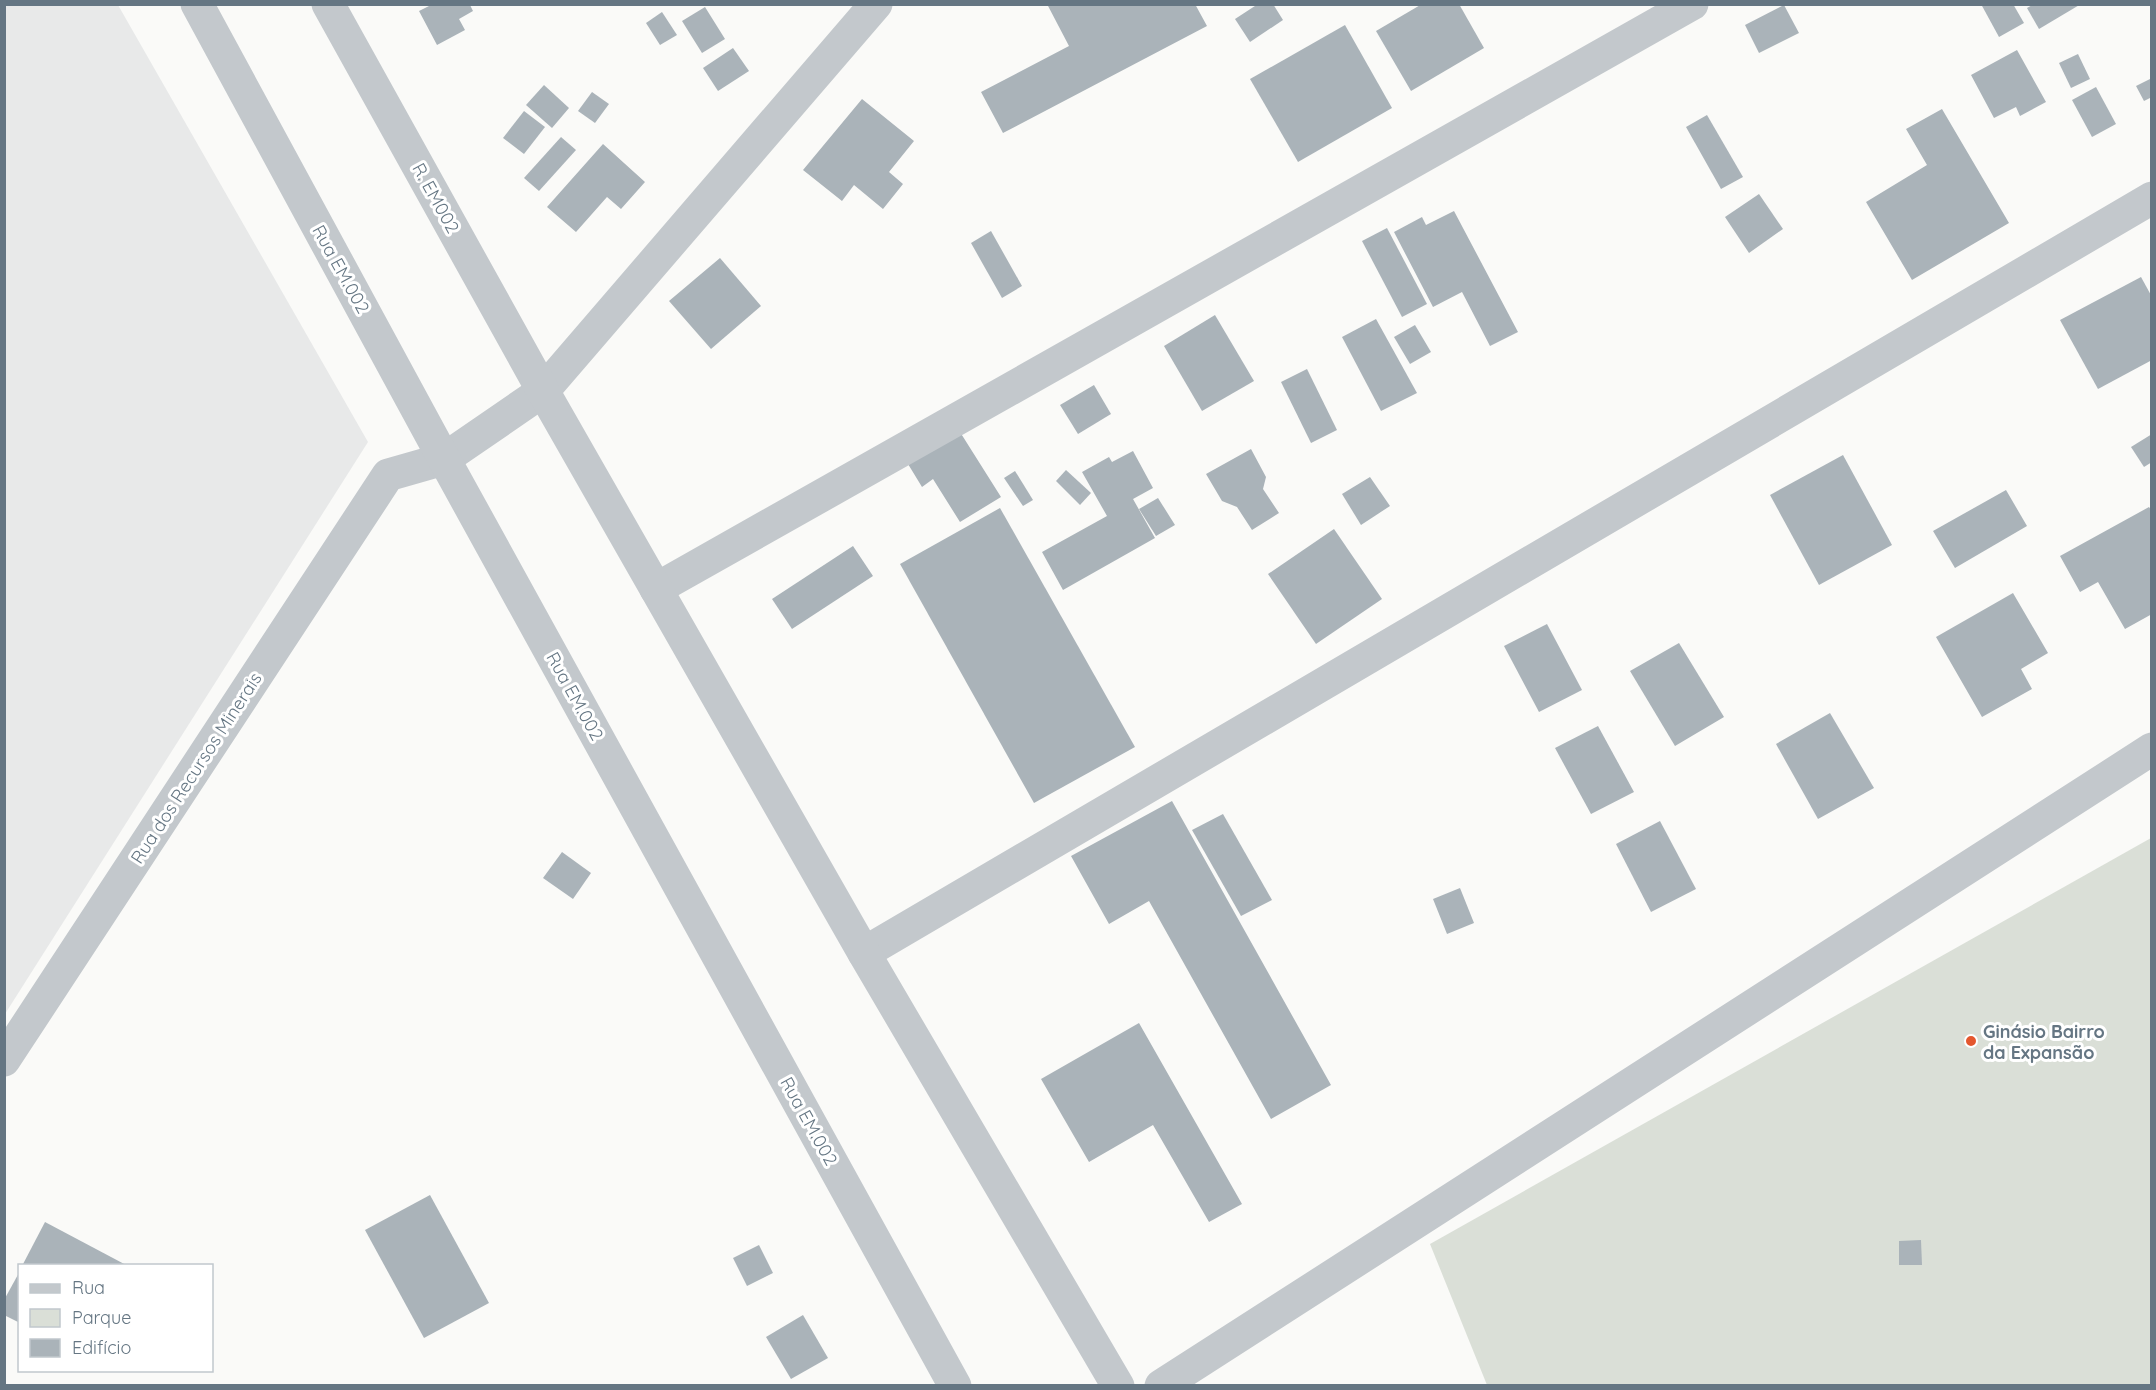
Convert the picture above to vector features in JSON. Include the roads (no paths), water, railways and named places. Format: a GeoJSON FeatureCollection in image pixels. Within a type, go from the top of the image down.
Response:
{"type":"FeatureCollection","features":[{"type":"Feature","properties":{"kind":"street","name":"Rua EM.002"},"geometry":{"type":"LineString","coordinates":[[196,4],[955,1386]]}},
{"type":"Feature","properties":{"kind":"street","name":"R. EM002"},"geometry":{"type":"LineString","coordinates":[[328,4],[543,391]]}},
{"type":"Feature","properties":{"kind":"street"},"geometry":{"type":"LineString","coordinates":[[444,459],[543,391],[876,4]]}},
{"type":"Feature","properties":{"kind":"street"},"geometry":{"type":"LineString","coordinates":[[656,589],[1692,4]]}},
{"type":"Feature","properties":{"kind":"street"},"geometry":{"type":"LineString","coordinates":[[864,953],[2151,198]]}},
{"type":"Feature","properties":{"kind":"street"},"geometry":{"type":"LineString","coordinates":[[543,391],[864,953],[1118,1386]]}},
{"type":"Feature","properties":{"kind":"street","name":"Rua dos Recursos Minerais"},"geometry":{"type":"LineString","coordinates":[[4,1060],[388,475],[444,459]]}},
{"type":"Feature","properties":{"kind":"street"},"geometry":{"type":"LineString","coordinates":[[1161,1386],[2151,749]]}},
{"type":"Feature","properties":{"kind":"place","name":"Ginásio Bairro da Expansão"},"geometry":{"type":"Point","coordinates":[1971,1041]}}]}
